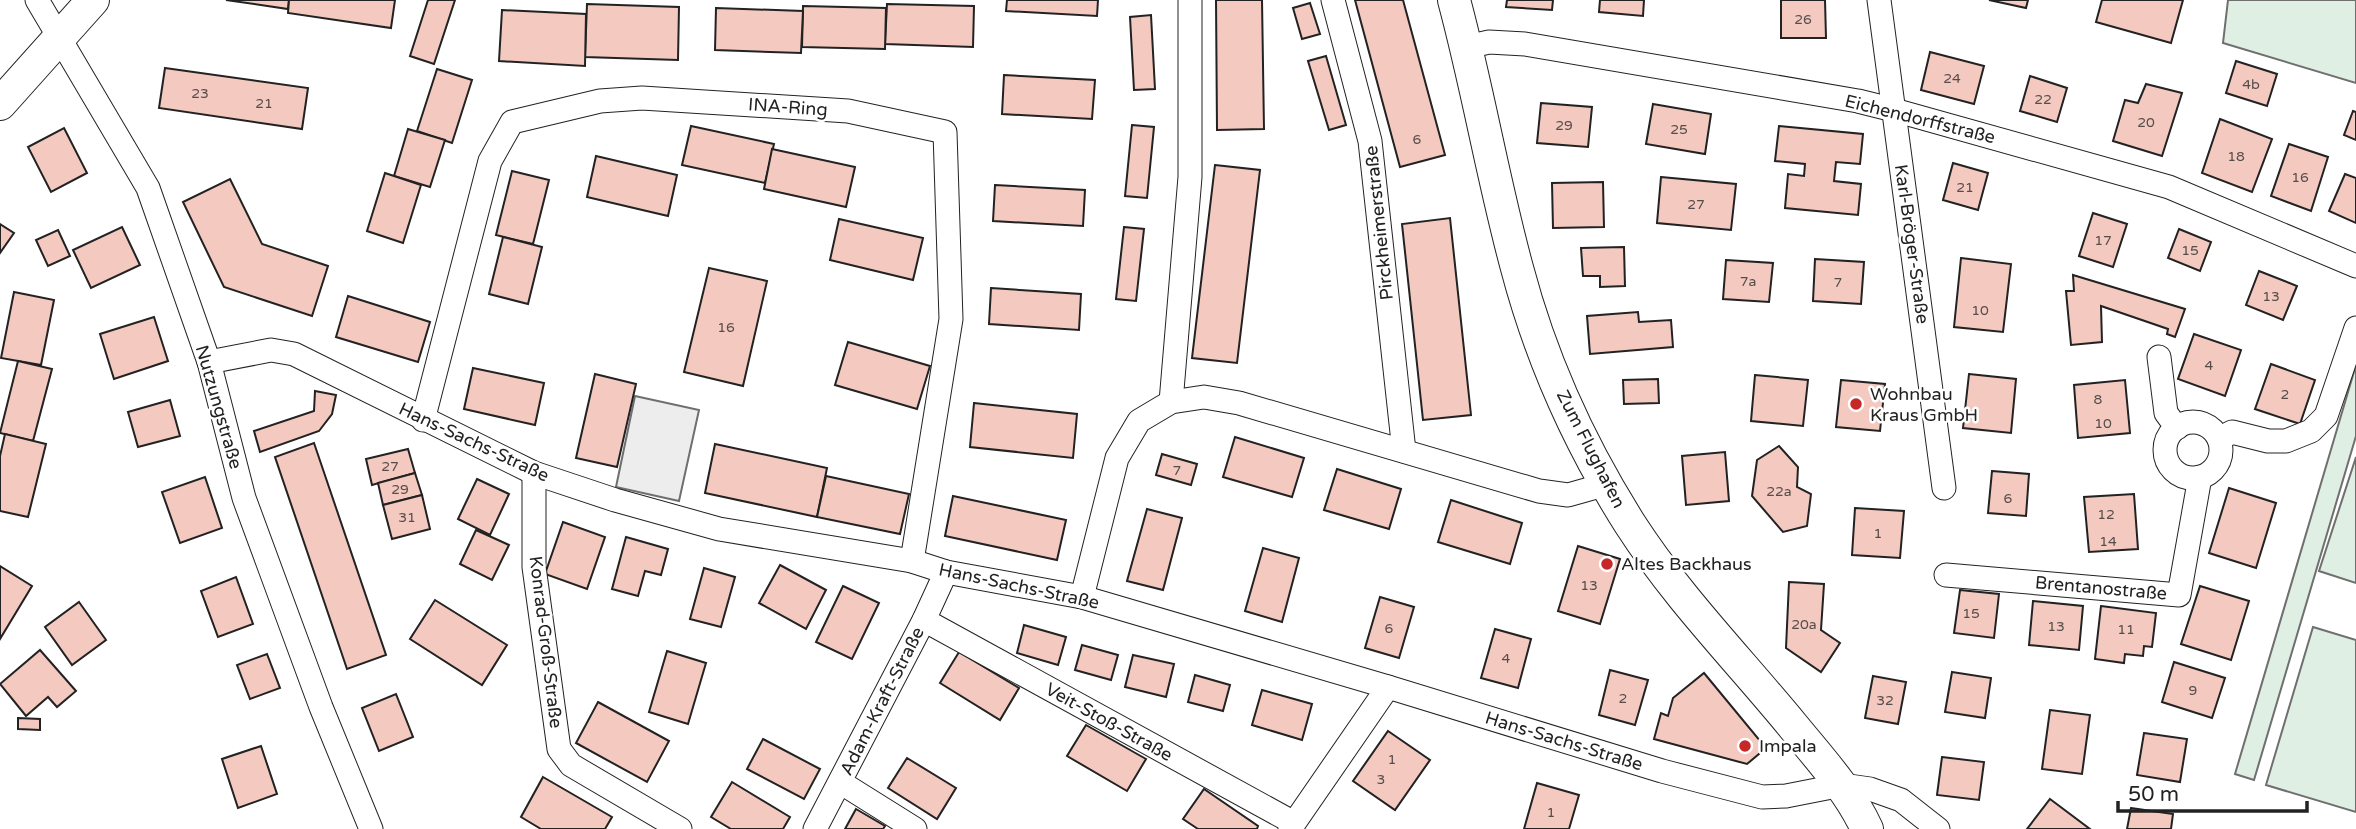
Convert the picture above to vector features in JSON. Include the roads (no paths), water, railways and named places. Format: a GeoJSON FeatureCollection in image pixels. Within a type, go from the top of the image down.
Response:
{"type":"FeatureCollection","features":[{"type":"Feature","properties":{"kind":"street","name":"Nutzungstraße"},"geometry":{"type":"LineString","coordinates":[[37,0],[148,188],[209,362],[244,498],[321,708],[372,829]]}},
{"type":"Feature","properties":{"kind":"street"},"geometry":{"type":"LineString","coordinates":[[0,104],[93,0]]}},
{"type":"Feature","properties":{"kind":"street"},"geometry":{"type":"LineString","coordinates":[[1171,402],[1190,177],[1190,0]]}},
{"type":"Feature","properties":{"kind":"street","name":"Pirckheimerstraße"},"geometry":{"type":"LineString","coordinates":[[1333,0],[1370,141],[1404,451]]}},
{"type":"Feature","properties":{"kind":"street","name":"Zum Flughafen"},"geometry":{"type":"LineString","coordinates":[[1454,0],[1517,269],[1543,349],[1571,419],[1630,524],[1682,597],[1842,785],[1867,829]]}},
{"type":"Feature","properties":{"kind":"street","name":"Karl-Bröger-Straße"},"geometry":{"type":"LineString","coordinates":[[1879,0],[1944,488]]}},
{"type":"Feature","properties":{"kind":"street","name":"Eichendorffstraße"},"geometry":{"type":"LineString","coordinates":[[1467,47],[1489,42],[1525,44],[1894,110],[2169,187],[2356,266]]}},
{"type":"Feature","properties":{"kind":"street","name":"INA-Ring"},"geometry":{"type":"LineString","coordinates":[[423,420],[489,161],[512,122],[600,101],[642,98],[848,111],[945,132],[951,319],[912,561]]}},
{"type":"Feature","properties":{"kind":"street"},"geometry":{"type":"LineString","coordinates":[[2200,477],[2182,476],[2169,464],[2165,446],[2176,428],[2189,422],[2198,422],[2214,431],[2219,439],[2232,432],[2267,441],[2286,441],[2311,431],[2326,416],[2356,328]]}},
{"type":"Feature","properties":{"kind":"street","name":"Hans-Sachs-Straße"},"geometry":{"type":"LineString","coordinates":[[209,362],[271,350],[294,355],[534,473],[615,500],[719,529],[912,561],[946,572],[1082,597],[1662,771],[1762,797],[1786,796],[1842,785]]}},
{"type":"Feature","properties":{"kind":"street"},"geometry":{"type":"LineString","coordinates":[[2160,357],[2166,413],[2176,428]]}},
{"type":"Feature","properties":{"kind":"street"},"geometry":{"type":"LineString","coordinates":[[1082,597],[1118,458],[1139,421],[1171,402],[1204,397],[1239,403],[1539,491],[1568,495],[1607,484]]}},
{"type":"Feature","properties":{"kind":"street","name":"Brentanostraße"},"geometry":{"type":"LineString","coordinates":[[1946,575],[2179,595],[2200,477],[2216,467],[2221,449],[2219,439]]}},
{"type":"Feature","properties":{"kind":"street","name":"Konrad-Groß-Straße"},"geometry":{"type":"LineString","coordinates":[[534,473],[534,567],[559,749],[571,765],[681,829]]}},
{"type":"Feature","properties":{"kind":"street","name":"Adam-Kraft-Straße"},"geometry":{"type":"LineString","coordinates":[[815,829],[924,620],[946,572]]}},
{"type":"Feature","properties":{"kind":"street","name":"Veit-Stoß-Straße"},"geometry":{"type":"LineString","coordinates":[[924,620],[1292,826]]}},
{"type":"Feature","properties":{"kind":"street"},"geometry":{"type":"LineString","coordinates":[[1292,826],[1388,687]]}},
{"type":"Feature","properties":{"kind":"street"},"geometry":{"type":"LineString","coordinates":[[840,782],[915,829]]}},
{"type":"Feature","properties":{"kind":"street"},"geometry":{"type":"LineString","coordinates":[[1842,785],[1870,789],[1901,800],[1938,829]]}},
{"type":"Feature","properties":{"kind":"place","name":"Wohnbau Kraus GmbH"},"geometry":{"type":"Point","coordinates":[1856,404]}},
{"type":"Feature","properties":{"kind":"place","name":"Altes Backhaus"},"geometry":{"type":"Point","coordinates":[1607,564]}},
{"type":"Feature","properties":{"kind":"place","name":"Impala"},"geometry":{"type":"Point","coordinates":[1745,746]}}]}
